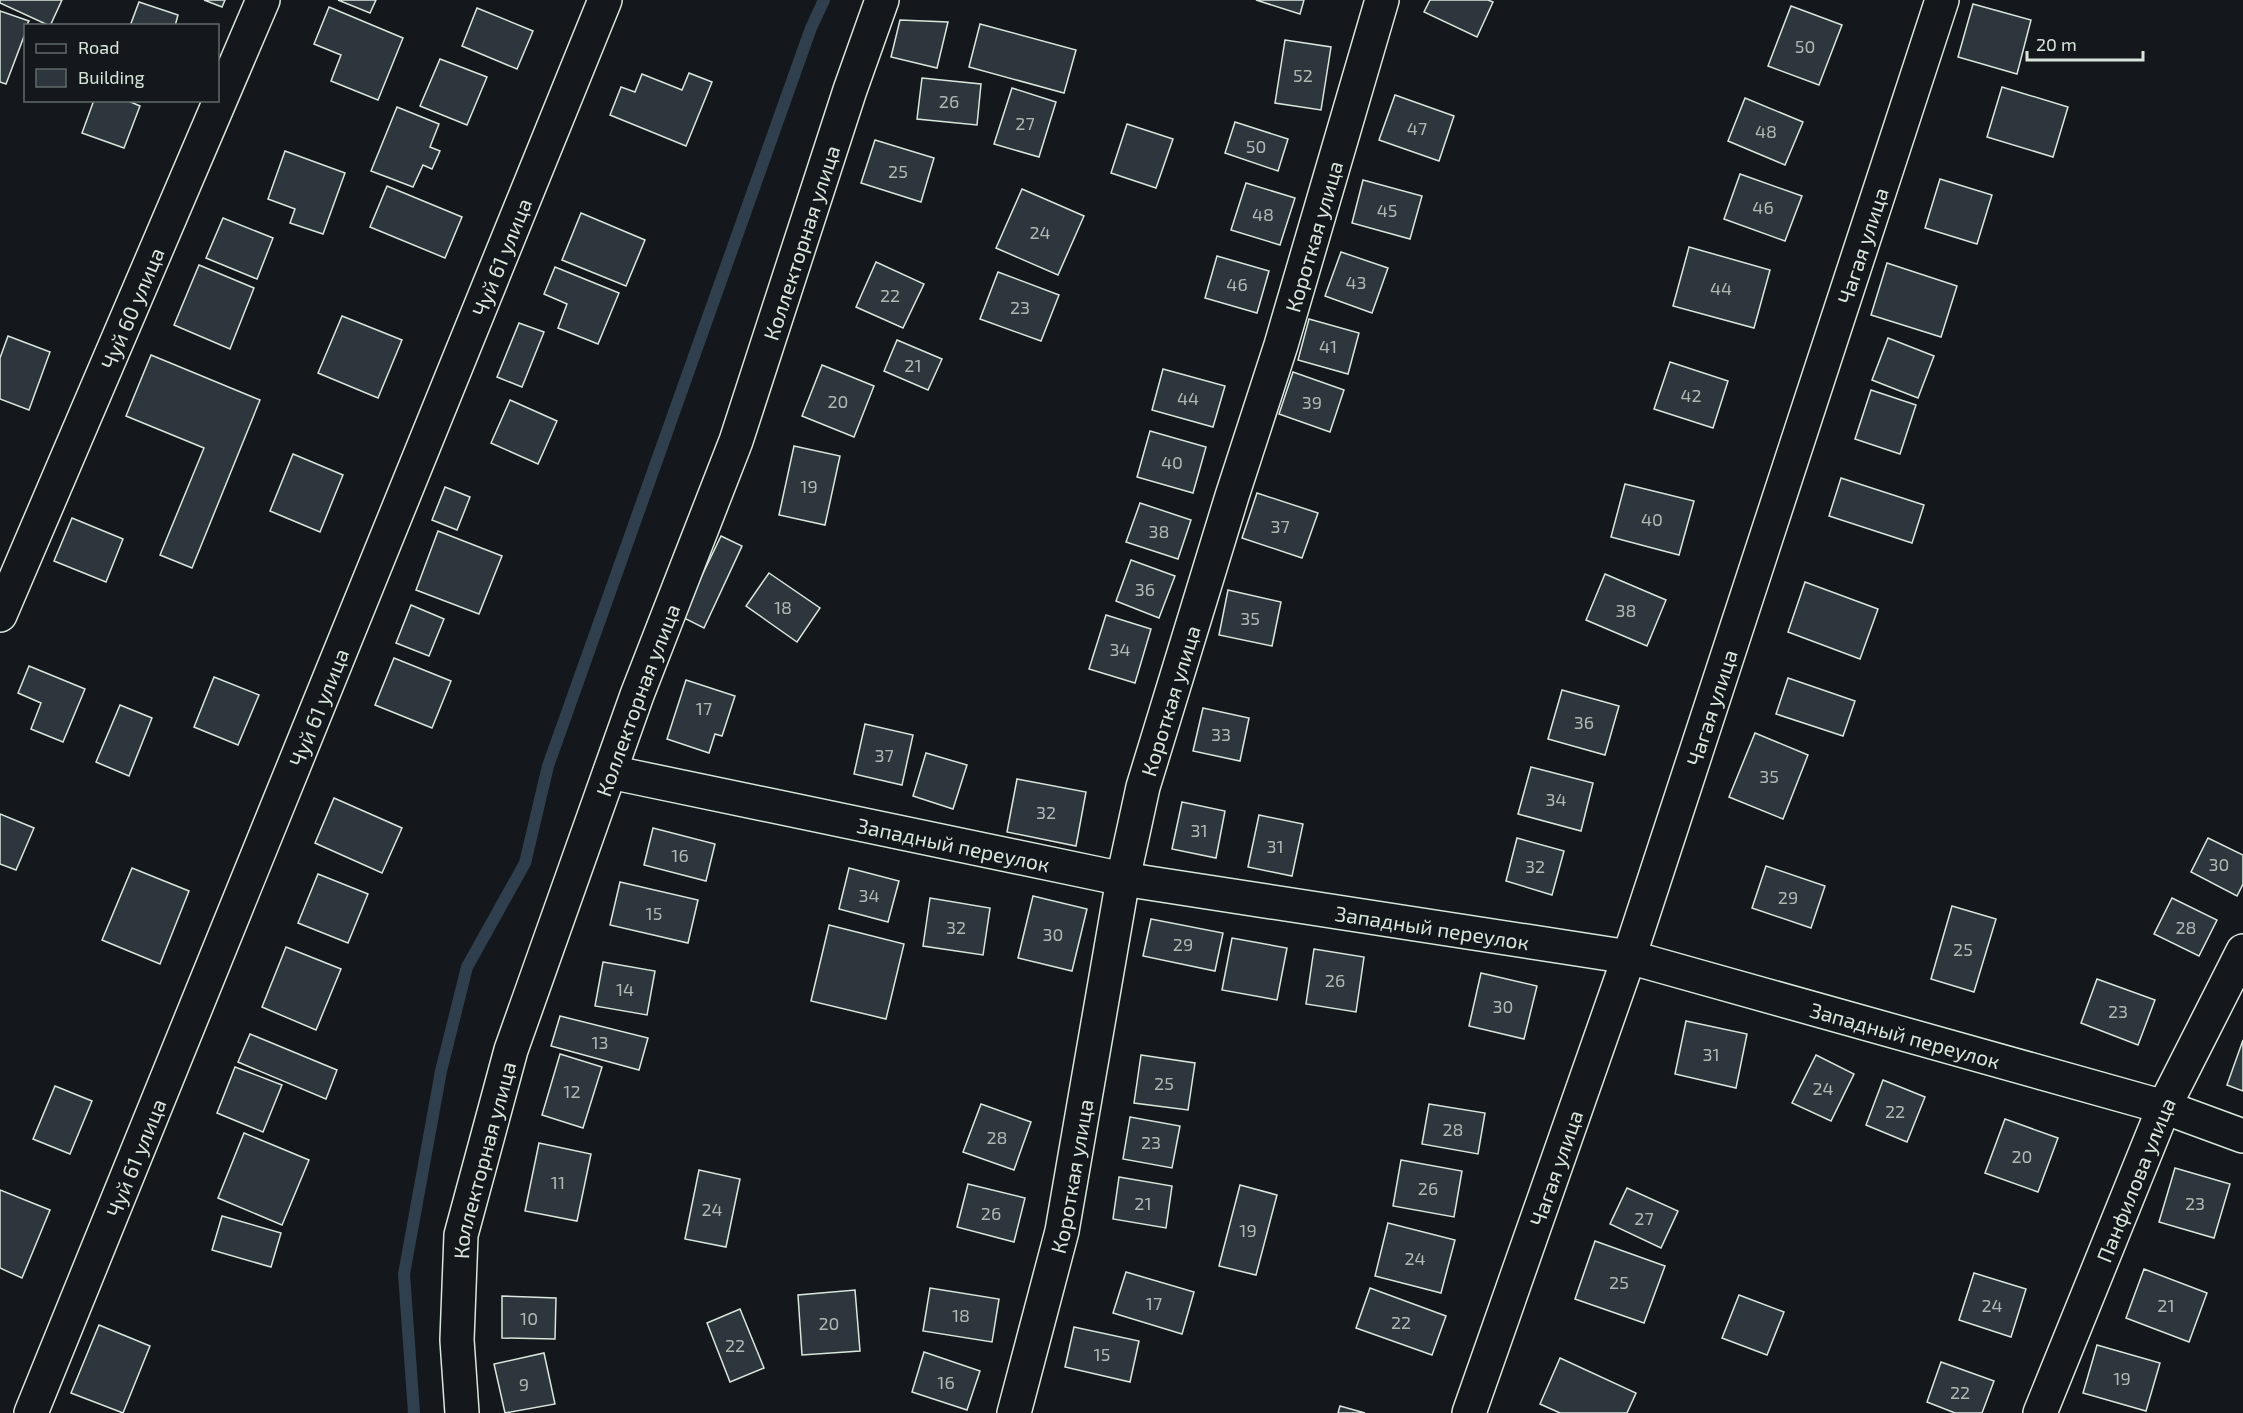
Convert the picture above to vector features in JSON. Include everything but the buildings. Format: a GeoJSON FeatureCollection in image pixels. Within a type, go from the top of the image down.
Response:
{"type":"FeatureCollection","features":[{"type":"Feature","properties":{"kind":"street","name":"Чуй 60 улица"},"geometry":{"type":"LineString","coordinates":[[0,615],[263,0]]}},
{"type":"Feature","properties":{"kind":"street","name":"Чуй 61 улица"},"geometry":{"type":"LineString","coordinates":[[31,1413],[605,0]]}},
{"type":"Feature","properties":{"kind":"street","name":"Коллекторная улица"},"geometry":{"type":"LineString","coordinates":[[462,1413],[457,1340],[461,1235],[511,1050],[637,695],[736,441],[846,101],[882,0]]}},
{"type":"Feature","properties":{"kind":"street","name":"Короткая улица"},"geometry":{"type":"LineString","coordinates":[[1014,1413],[1062,1231],[1123,879],[1143,787],[1281,345],[1382,0]]}},
{"type":"Feature","properties":{"kind":"street","name":"Чагая улица"},"geometry":{"type":"LineString","coordinates":[[1469,1413],[1629,957],[1942,0]]}},
{"type":"Feature","properties":{"kind":"street","name":"Западный переулок"},"geometry":{"type":"LineString","coordinates":[[610,772],[1123,879],[1629,957],[2164,1107],[2243,1136]]}},
{"type":"Feature","properties":{"kind":"street","name":"Панфилова улица"},"geometry":{"type":"LineString","coordinates":[[2040,1413],[2164,1107],[2243,951]]}},
{"type":"Feature","properties":{"kind":"waterway"},"geometry":{"type":"LineString","coordinates":[[414,1413],[404,1274],[441,1071],[467,967],[525,863],[548,766],[811,28],[824,0]]}}]}
